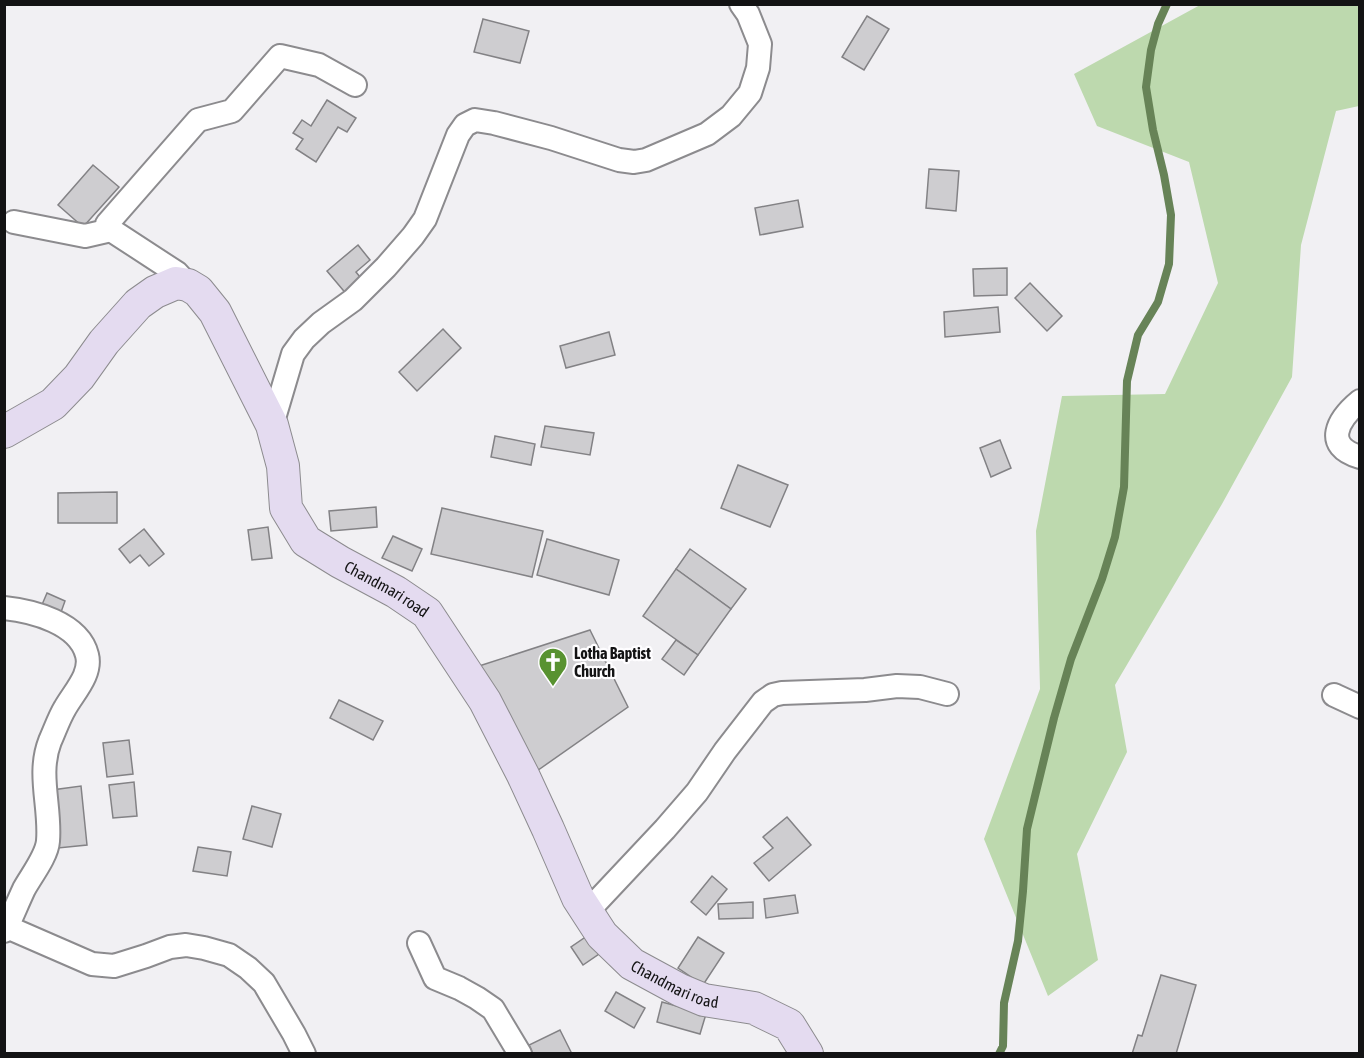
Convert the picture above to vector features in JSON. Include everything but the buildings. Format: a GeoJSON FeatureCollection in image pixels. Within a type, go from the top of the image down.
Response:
{"type":"FeatureCollection","features":[{"type":"Feature","properties":{"kind":"main road"},"geometry":{"type":"LineString","coordinates":[[4,432],[52,404],[80,377],[104,342],[138,304],[155,292],[176,283],[188,285]]}},
{"type":"Feature","properties":{"kind":"main road","name":"Chandmari road"},"geometry":{"type":"LineString","coordinates":[[188,285],[198,291],[215,312],[272,425],[283,466],[286,508],[306,541],[396,592],[427,613],[485,701],[523,775],[578,898],[602,935],[632,964],[680,990],[704,1000],[754,1008],[789,1025],[807,1053]]}},
{"type":"Feature","properties":{"kind":"street"},"geometry":{"type":"LineString","coordinates":[[272,425],[293,354],[304,339],[321,323],[353,300],[413,236],[425,219],[458,135],[465,125],[475,120],[494,123],[572,144],[618,160],[634,162],[646,160],[707,134],[731,116],[750,93],[758,68],[760,44],[748,14],[741,4]]}},
{"type":"Feature","properties":{"kind":"street"},"geometry":{"type":"LineString","coordinates":[[188,285],[177,273],[111,230],[107,224],[198,120],[232,111],[280,56],[320,65],[355,85]]}},
{"type":"Feature","properties":{"kind":"street"},"geometry":{"type":"LineString","coordinates":[[14,222],[85,236],[111,230]]}},
{"type":"Feature","properties":{"kind":"street"},"geometry":{"type":"LineString","coordinates":[[1359,401],[1347,411],[1338,425],[1336,434],[1339,445],[1350,454],[1359,457]]}},
{"type":"Feature","properties":{"kind":"street"},"geometry":{"type":"LineString","coordinates":[[4,608],[42,615],[63,626],[77,636],[87,654],[87,668],[64,710],[49,745],[44,769],[48,843],[6,929],[92,964],[114,966],[170,947],[186,945],[229,955],[264,983],[304,1053]]}},
{"type":"Feature","properties":{"kind":"street"},"geometry":{"type":"LineString","coordinates":[[587,912],[665,830],[697,792],[763,702],[773,695],[897,686],[920,687],[947,694]]}},
{"type":"Feature","properties":{"kind":"street"},"geometry":{"type":"LineString","coordinates":[[1334,695],[1359,707]]}},
{"type":"Feature","properties":{"kind":"street"},"geometry":{"type":"LineString","coordinates":[[419,943],[435,978],[468,993],[493,1009],[520,1053]]}},
{"type":"Feature","properties":{"kind":"green space"},"geometry":{"type":"Polygon","coordinates":[[[1200,5],[1359,5],[1359,106],[1336,111],[1301,245],[1292,377],[1222,504],[1115,685],[1127,752],[1077,854],[1098,960],[1048,996],[984,839],[1040,689],[1036,531],[1062,396],[1165,394],[1218,283],[1189,162],[1097,126],[1074,74],[1200,5]]]}},
{"type":"Feature","properties":{"kind":"waterway"},"geometry":{"type":"LineString","coordinates":[[999,1054],[1003,1046],[1004,1003],[1018,941],[1027,829],[1071,659],[1102,579],[1115,537],[1124,487],[1127,381],[1138,335],[1158,302],[1169,264],[1171,215],[1146,87],[1151,50],[1158,24],[1167,4]]}},
{"type":"Feature","properties":{"kind":"place","name":"Lotha Baptist Church"},"geometry":{"type":"Point","coordinates":[553,688]}}]}
